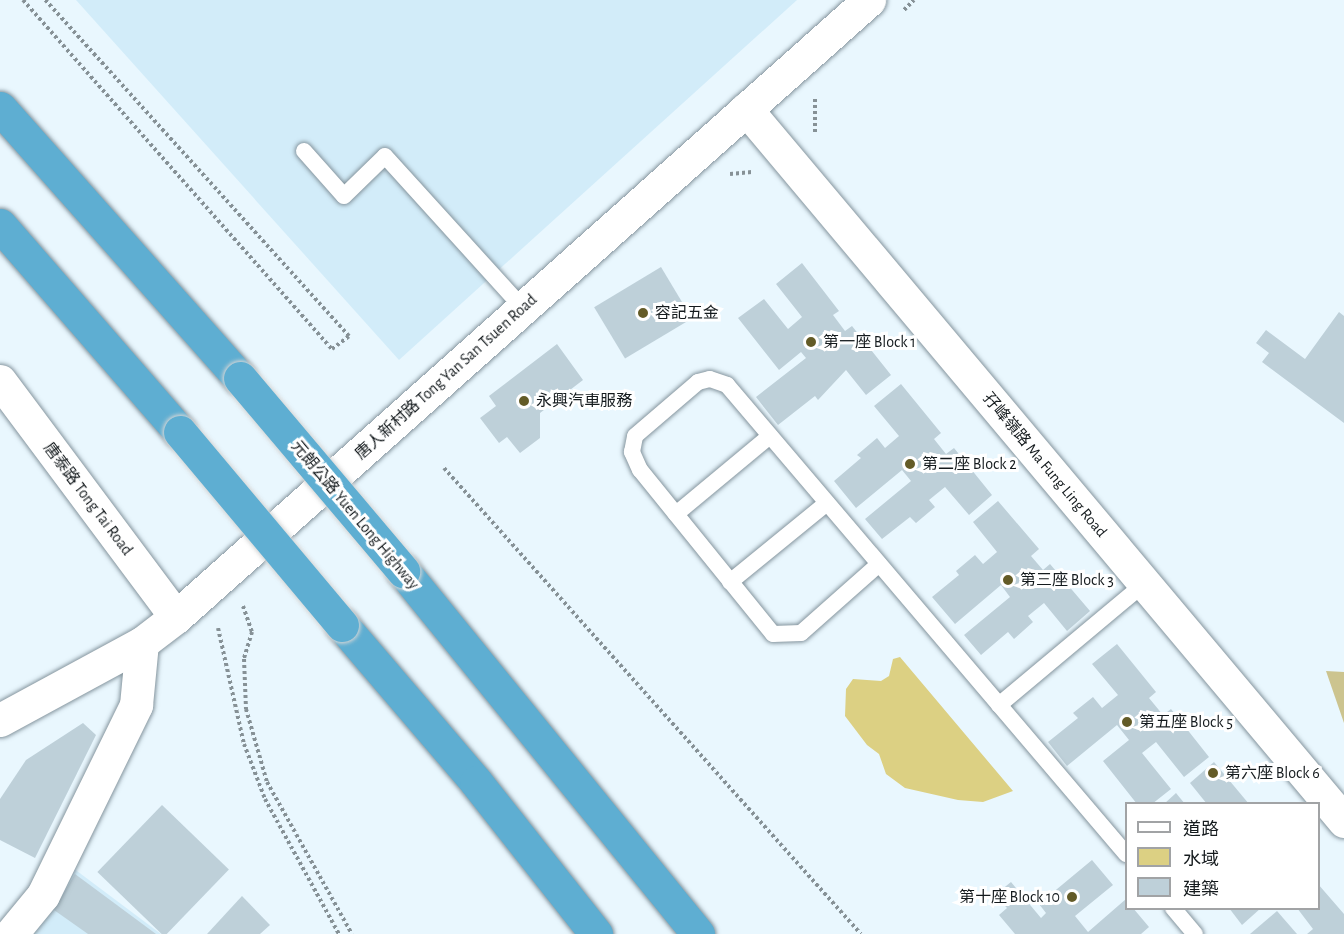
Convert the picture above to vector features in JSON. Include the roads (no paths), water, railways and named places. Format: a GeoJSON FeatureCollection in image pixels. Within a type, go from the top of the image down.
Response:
{"type":"FeatureCollection","features":[{"type":"Feature","properties":{"kind":"highway","name":"元朗公路 Yuen Long Highway"},"geometry":{"type":"LineString","coordinates":[[0,108],[240,378],[403,571],[698,934]]}},
{"type":"Feature","properties":{"kind":"highway"},"geometry":{"type":"LineString","coordinates":[[0,225],[180,432],[476,782],[596,934]]}},
{"type":"Feature","properties":{"kind":"highway"},"geometry":{"type":"LineString","coordinates":[[476,782],[579,934]]}},
{"type":"Feature","properties":{"kind":"street","name":"唐人新村路 Tong Yan San Tsuen Road"},"geometry":{"type":"LineString","coordinates":[[0,720],[142,643],[176,617],[869,0]]}},
{"type":"Feature","properties":{"kind":"street","name":"孖峰嶺路 Ma Fung Ling Road"},"geometry":{"type":"LineString","coordinates":[[746,109],[1344,821]]}},
{"type":"Feature","properties":{"kind":"street","name":"唐泰路 Tong Tai Road"},"geometry":{"type":"LineString","coordinates":[[0,381],[176,617]]}},
{"type":"Feature","properties":{"kind":"street"},"geometry":{"type":"LineString","coordinates":[[11,934],[43,895],[136,705],[142,643]]}},
{"type":"Feature","properties":{"kind":"lane"},"geometry":{"type":"LineString","coordinates":[[304,152],[344,196],[385,156],[523,308]]}},
{"type":"Feature","properties":{"kind":"lane"},"geometry":{"type":"LineString","coordinates":[[879,564],[801,633],[772,634],[640,470],[632,452],[635,436],[698,382],[710,379],[726,385],[770,436],[1125,853]]}},
{"type":"Feature","properties":{"kind":"lane"},"geometry":{"type":"LineString","coordinates":[[676,514],[770,436]]}},
{"type":"Feature","properties":{"kind":"lane"},"geometry":{"type":"LineString","coordinates":[[730,582],[826,502]]}},
{"type":"Feature","properties":{"kind":"lane"},"geometry":{"type":"LineString","coordinates":[[999,705],[1145,583]]}},
{"type":"Feature","properties":{"kind":"lane"},"geometry":{"type":"LineString","coordinates":[[1174,910],[1195,934]]}},
{"type":"Feature","properties":{"kind":"water"},"geometry":{"type":"Polygon","coordinates":[[[900,657],[1013,791],[983,802],[958,800],[905,788],[886,774],[879,754],[867,745],[845,716],[846,689],[853,679],[881,681],[889,676],[893,659],[900,657]]]}},
{"type":"Feature","properties":{"kind":"place","name":"容記五金"},"geometry":{"type":"Point","coordinates":[643,313]}},
{"type":"Feature","properties":{"kind":"place","name":"第一座 Block 1"},"geometry":{"type":"Point","coordinates":[811,342]}},
{"type":"Feature","properties":{"kind":"place","name":"永興汽車服務"},"geometry":{"type":"Point","coordinates":[524,401]}},
{"type":"Feature","properties":{"kind":"place","name":"第二座 Block 2"},"geometry":{"type":"Point","coordinates":[910,464]}},
{"type":"Feature","properties":{"kind":"place","name":"第三座 Block 3"},"geometry":{"type":"Point","coordinates":[1008,580]}},
{"type":"Feature","properties":{"kind":"place","name":"第五座 Block 5"},"geometry":{"type":"Point","coordinates":[1127,722]}},
{"type":"Feature","properties":{"kind":"place","name":"第六座 Block 6"},"geometry":{"type":"Point","coordinates":[1213,773]}},
{"type":"Feature","properties":{"kind":"place","name":"第十座 Block 10"},"geometry":{"type":"Point","coordinates":[1072,897]}}]}
